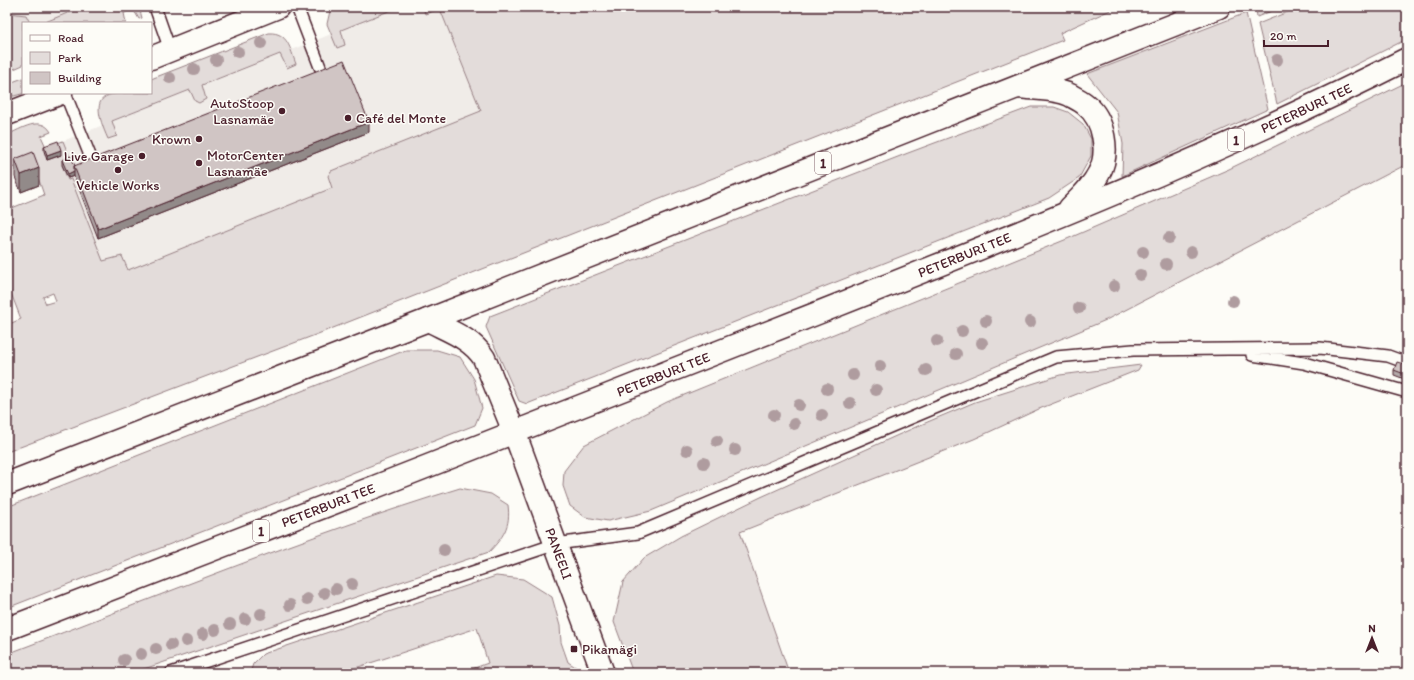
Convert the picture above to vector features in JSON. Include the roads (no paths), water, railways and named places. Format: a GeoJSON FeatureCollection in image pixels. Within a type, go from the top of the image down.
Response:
{"type":"FeatureCollection","features":[{"type":"Feature","properties":{"kind":"main road"},"geometry":{"type":"LineString","coordinates":[[161,54],[278,7]]}},
{"type":"Feature","properties":{"kind":"main road","name":"1"},"geometry":{"type":"LineString","coordinates":[[7,484],[428,320],[1016,86],[1195,13],[1219,7]]}},
{"type":"Feature","properties":{"kind":"main road","name":"PETERBURI TEE"},"geometry":{"type":"LineString","coordinates":[[7,629],[515,434],[1062,216],[1318,104],[1407,59]]}},
{"type":"Feature","properties":{"kind":"main road"},"geometry":{"type":"LineString","coordinates":[[1016,86],[1069,95],[1087,105],[1099,121],[1104,138],[1104,158],[1100,172],[1091,187],[1062,216]]}},
{"type":"Feature","properties":{"kind":"main road"},"geometry":{"type":"LineString","coordinates":[[7,114],[58,94]]}},
{"type":"Feature","properties":{"kind":"main road"},"geometry":{"type":"LineString","coordinates":[[428,320],[467,339],[478,348],[484,358],[515,434]]}},
{"type":"Feature","properties":{"kind":"main road","name":"PANEELI"},"geometry":{"type":"LineString","coordinates":[[515,434],[603,673]]}},
{"type":"Feature","properties":{"kind":"lane"},"geometry":{"type":"LineString","coordinates":[[154,7],[161,54]]}},
{"type":"Feature","properties":{"kind":"lane"},"geometry":{"type":"LineString","coordinates":[[297,7],[320,68]]}},
{"type":"Feature","properties":{"kind":"lane"},"geometry":{"type":"LineString","coordinates":[[65,94],[91,158]]}},
{"type":"Feature","properties":{"kind":"lane"},"geometry":{"type":"LineString","coordinates":[[171,673],[556,544],[638,533],[1056,357],[1133,350],[1320,348],[1388,356],[1407,363]]}},
{"type":"Feature","properties":{"kind":"lane"},"geometry":{"type":"LineString","coordinates":[[1220,350],[1304,363],[1407,392]]}},
{"type":"Feature","properties":{"kind":"place","name":"AutoStoop Lasnamäe"},"geometry":{"type":"Point","coordinates":[282,111]}},
{"type":"Feature","properties":{"kind":"place","name":"Café del Monte"},"geometry":{"type":"Point","coordinates":[348,118]}},
{"type":"Feature","properties":{"kind":"place","name":"Krown"},"geometry":{"type":"Point","coordinates":[199,139]}},
{"type":"Feature","properties":{"kind":"place","name":"Live Garage"},"geometry":{"type":"Point","coordinates":[142,156]}},
{"type":"Feature","properties":{"kind":"place","name":"MotorCenter Lasnamäe"},"geometry":{"type":"Point","coordinates":[199,163]}},
{"type":"Feature","properties":{"kind":"place","name":"Vehicle Works"},"geometry":{"type":"Point","coordinates":[118,170]}},
{"type":"Feature","properties":{"kind":"place","name":"Pikamägi"},"geometry":{"type":"Point","coordinates":[574,649]}}]}
